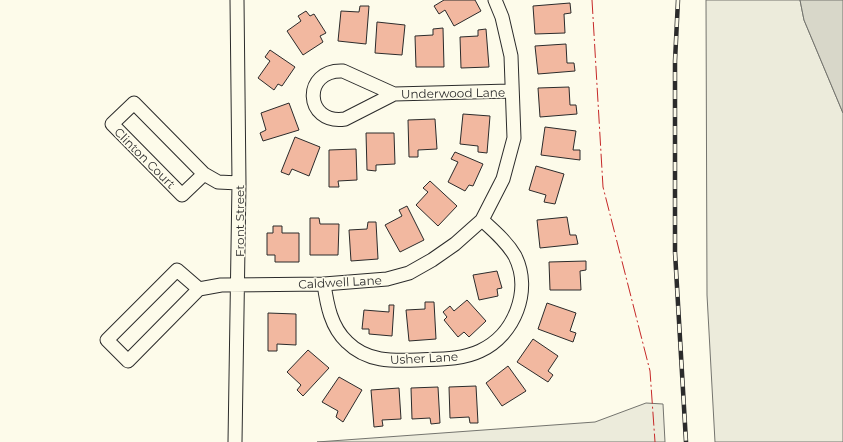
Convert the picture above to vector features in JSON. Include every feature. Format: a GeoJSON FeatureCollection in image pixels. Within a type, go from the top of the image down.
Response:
{"type":"FeatureCollection","features":[{"type":"Feature","properties":{"kind":"street","name":"Front Street"},"geometry":{"type":"LineString","coordinates":[[235,442],[239,183],[237,0]]}},
{"type":"Feature","properties":{"kind":"street","name":"Caldwell Lane"},"geometry":{"type":"LineString","coordinates":[[199,290],[210,286],[324,284],[388,279],[408,273],[455,244],[482,220],[503,180],[514,138],[511,56],[508,37],[495,0]]}},
{"type":"Feature","properties":{"kind":"street","name":"Underwood Lane"},"geometry":{"type":"LineString","coordinates":[[394,94],[343,71],[335,71],[320,78],[313,93],[313,102],[317,109],[329,119],[337,120],[345,119],[394,94],[512,91]]}},
{"type":"Feature","properties":{"kind":"street","name":"Clinton Court"},"geometry":{"type":"LineString","coordinates":[[204,174],[182,195],[112,124],[134,103],[204,174],[218,182],[239,183]]}},
{"type":"Feature","properties":{"kind":"street","name":"Usher Lane"},"geometry":{"type":"LineString","coordinates":[[324,284],[327,305],[338,332],[347,342],[360,352],[389,362],[441,359],[464,356],[481,350],[494,342],[509,326],[517,311],[522,293],[521,274],[515,256],[503,240],[482,220]]}},
{"type":"Feature","properties":{"kind":"street"},"geometry":{"type":"LineString","coordinates":[[177,270],[199,290],[128,361],[107,340],[177,270]]}},
{"type":"Feature","properties":{"kind":"shaded area"},"geometry":{"type":"Polygon","coordinates":[[[706,0],[800,0],[804,20],[843,113],[843,442],[715,442],[707,295],[706,0]]]}},
{"type":"Feature","properties":{"kind":"shaded area"},"geometry":{"type":"Polygon","coordinates":[[[800,0],[843,0],[843,113],[804,20],[800,0]]]}},
{"type":"Feature","properties":{"kind":"shaded area"},"geometry":{"type":"Polygon","coordinates":[[[646,403],[663,404],[665,442],[317,442],[595,422],[646,403]]]}},
{"type":"Feature","properties":{"kind":"building"},"geometry":{"type":"Polygon","coordinates":[[[444,0],[475,0],[481,11],[454,26],[445,10],[439,14],[434,6],[444,0]]]}},
{"type":"Feature","properties":{"kind":"building"},"geometry":{"type":"Polygon","coordinates":[[[570,3],[571,13],[564,14],[565,33],[535,34],[533,6],[570,3]]]}},
{"type":"Feature","properties":{"kind":"building"},"geometry":{"type":"Polygon","coordinates":[[[360,6],[369,6],[366,44],[338,41],[341,11],[359,12],[360,6]]]}},
{"type":"Feature","properties":{"kind":"building"},"geometry":{"type":"Polygon","coordinates":[[[306,11],[310,16],[314,14],[326,33],[320,36],[323,42],[303,55],[287,31],[301,21],[298,16],[306,11]]]}},
{"type":"Feature","properties":{"kind":"building"},"geometry":{"type":"Polygon","coordinates":[[[377,22],[405,25],[402,55],[375,53],[377,22]]]}},
{"type":"Feature","properties":{"kind":"building"},"geometry":{"type":"Polygon","coordinates":[[[443,28],[444,67],[416,67],[415,36],[433,35],[433,29],[443,28]]]}},
{"type":"Feature","properties":{"kind":"building"},"geometry":{"type":"Polygon","coordinates":[[[486,29],[489,67],[461,68],[460,37],[478,36],[478,30],[486,29]]]}},
{"type":"Feature","properties":{"kind":"building"},"geometry":{"type":"Polygon","coordinates":[[[566,44],[567,63],[574,63],[575,71],[538,74],[535,46],[566,44]]]}},
{"type":"Feature","properties":{"kind":"building"},"geometry":{"type":"Polygon","coordinates":[[[270,50],[295,67],[282,86],[278,84],[274,90],[258,78],[270,61],[265,57],[270,50]]]}},
{"type":"Feature","properties":{"kind":"building"},"geometry":{"type":"Polygon","coordinates":[[[569,87],[570,105],[576,105],[577,114],[540,117],[538,88],[569,87]]]}},
{"type":"Feature","properties":{"kind":"building"},"geometry":{"type":"Polygon","coordinates":[[[289,103],[299,130],[263,141],[260,133],[266,130],[261,113],[289,103]]]}},
{"type":"Feature","properties":{"kind":"building"},"geometry":{"type":"Polygon","coordinates":[[[463,114],[490,116],[487,153],[478,152],[478,146],[460,144],[463,114]]]}},
{"type":"Feature","properties":{"kind":"building"},"geometry":{"type":"Polygon","coordinates":[[[435,119],[437,149],[418,150],[418,157],[409,157],[408,120],[435,119]]]}},
{"type":"Feature","properties":{"kind":"building"},"geometry":{"type":"Polygon","coordinates":[[[545,127],[576,131],[573,150],[580,150],[580,160],[541,155],[545,127]]]}},
{"type":"Feature","properties":{"kind":"building"},"geometry":{"type":"Polygon","coordinates":[[[366,133],[394,133],[395,164],[376,165],[376,171],[367,170],[366,133]]]}},
{"type":"Feature","properties":{"kind":"building"},"geometry":{"type":"Polygon","coordinates":[[[295,137],[320,147],[309,176],[292,169],[289,175],[281,172],[295,137]]]}},
{"type":"Feature","properties":{"kind":"building"},"geometry":{"type":"Polygon","coordinates":[[[356,149],[357,180],[338,181],[339,187],[329,187],[329,150],[356,149]]]}},
{"type":"Feature","properties":{"kind":"building"},"geometry":{"type":"Polygon","coordinates":[[[455,152],[483,164],[473,186],[469,185],[465,191],[448,182],[458,162],[451,159],[455,152]]]}},
{"type":"Feature","properties":{"kind":"building"},"geometry":{"type":"Polygon","coordinates":[[[536,166],[564,174],[555,204],[544,202],[546,195],[529,190],[536,166]]]}},
{"type":"Feature","properties":{"kind":"building"},"geometry":{"type":"Polygon","coordinates":[[[430,181],[457,206],[438,226],[416,205],[428,192],[423,188],[430,181]]]}},
{"type":"Feature","properties":{"kind":"building"},"geometry":{"type":"Polygon","coordinates":[[[407,206],[424,240],[400,252],[385,225],[402,216],[399,210],[407,206]]]}},
{"type":"Feature","properties":{"kind":"building"},"geometry":{"type":"Polygon","coordinates":[[[567,217],[570,235],[576,235],[578,244],[540,248],[537,220],[567,217]]]}},
{"type":"Feature","properties":{"kind":"building"},"geometry":{"type":"Polygon","coordinates":[[[310,218],[319,218],[320,224],[339,224],[338,255],[310,255],[310,218]]]}},
{"type":"Feature","properties":{"kind":"building"},"geometry":{"type":"Polygon","coordinates":[[[368,222],[376,222],[378,259],[351,261],[349,230],[367,229],[368,222]]]}},
{"type":"Feature","properties":{"kind":"building"},"geometry":{"type":"Polygon","coordinates":[[[273,226],[282,226],[282,233],[299,233],[299,262],[275,262],[275,255],[267,255],[267,233],[273,233],[273,226]]]}},
{"type":"Feature","properties":{"kind":"building"},"geometry":{"type":"Polygon","coordinates":[[[586,261],[586,270],[580,271],[581,290],[550,290],[549,262],[586,261]]]}},
{"type":"Feature","properties":{"kind":"building"},"geometry":{"type":"Polygon","coordinates":[[[497,271],[502,288],[497,289],[498,296],[479,300],[473,275],[497,271]]]}},
{"type":"Feature","properties":{"kind":"building"},"geometry":{"type":"Polygon","coordinates":[[[467,300],[486,321],[469,337],[464,332],[458,337],[444,320],[447,317],[443,312],[450,306],[454,311],[467,300]]]}},
{"type":"Feature","properties":{"kind":"building"},"geometry":{"type":"Polygon","coordinates":[[[425,302],[434,302],[436,339],[409,341],[406,310],[425,309],[425,302]]]}},
{"type":"Feature","properties":{"kind":"building"},"geometry":{"type":"Polygon","coordinates":[[[547,303],[576,313],[570,331],[576,333],[573,342],[538,329],[547,303]]]}},
{"type":"Feature","properties":{"kind":"building"},"geometry":{"type":"Polygon","coordinates":[[[389,305],[394,305],[392,336],[369,334],[369,329],[362,329],[364,310],[389,312],[389,305]]]}},
{"type":"Feature","properties":{"kind":"building"},"geometry":{"type":"Polygon","coordinates":[[[268,313],[296,314],[296,345],[277,344],[277,351],[268,351],[268,313]]]}},
{"type":"Feature","properties":{"kind":"building"},"geometry":{"type":"Polygon","coordinates":[[[533,339],[558,356],[548,371],[553,375],[548,382],[517,362],[533,339]]]}},
{"type":"Feature","properties":{"kind":"building"},"geometry":{"type":"Polygon","coordinates":[[[308,350],[329,368],[303,396],[297,390],[301,385],[287,372],[308,350]]]}},
{"type":"Feature","properties":{"kind":"building"},"geometry":{"type":"Polygon","coordinates":[[[508,366],[526,391],[502,406],[486,383],[508,366]]]}},
{"type":"Feature","properties":{"kind":"building"},"geometry":{"type":"Polygon","coordinates":[[[339,377],[362,390],[343,422],[336,417],[338,411],[322,402],[339,377]]]}},
{"type":"Feature","properties":{"kind":"building"},"geometry":{"type":"Polygon","coordinates":[[[476,386],[478,423],[470,423],[469,417],[450,418],[449,387],[476,386]]]}},
{"type":"Feature","properties":{"kind":"building"},"geometry":{"type":"Polygon","coordinates":[[[438,387],[440,423],[431,424],[430,418],[412,419],[411,388],[438,387]]]}},
{"type":"Feature","properties":{"kind":"building"},"geometry":{"type":"Polygon","coordinates":[[[399,388],[401,419],[382,420],[383,426],[374,427],[371,390],[399,388]]]}},
{"type":"Feature","properties":{"kind":"railway"},"geometry":{"type":"LineString","coordinates":[[678,0],[675,61],[675,252],[686,442]]}},
{"type":"Feature","properties":{"kind":"power"},"geometry":{"type":"LineString","coordinates":[[592,0],[603,187],[650,371],[655,442]]}}]}
